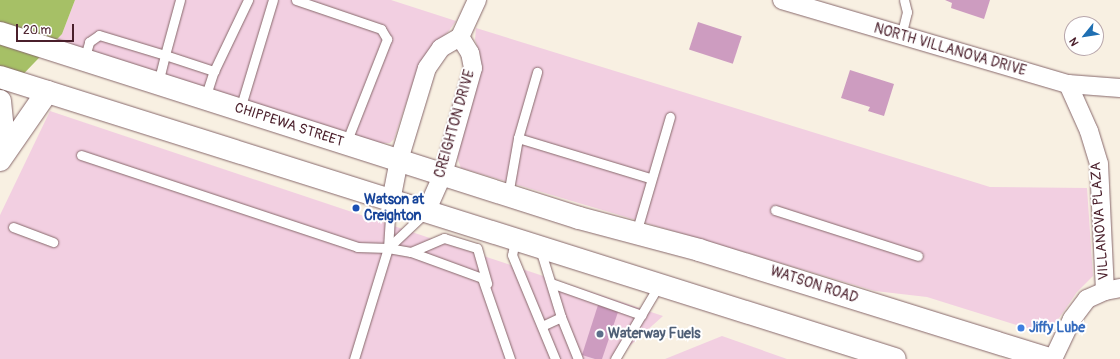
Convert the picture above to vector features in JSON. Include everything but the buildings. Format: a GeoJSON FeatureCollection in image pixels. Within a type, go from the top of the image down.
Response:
{"type":"FeatureCollection","features":[{"type":"Feature","properties":{"kind":"main road","name":"CHIPPEWA STREET"},"geometry":{"type":"LineString","coordinates":[[0,33],[579,218]]}},
{"type":"Feature","properties":{"kind":"main road"},"geometry":{"type":"LineString","coordinates":[[0,77],[895,359]]}},
{"type":"Feature","properties":{"kind":"main road"},"geometry":{"type":"LineString","coordinates":[[2,155],[48,92]]}},
{"type":"Feature","properties":{"kind":"main road"},"geometry":{"type":"LineString","coordinates":[[0,101],[2,155]]}},
{"type":"Feature","properties":{"kind":"main road","name":"WATSON ROAD"},"geometry":{"type":"LineString","coordinates":[[579,218],[699,250],[1048,359]]}},
{"type":"Feature","properties":{"kind":"street"},"geometry":{"type":"LineString","coordinates":[[391,201],[399,160],[427,68],[442,48],[460,37],[477,0]]}},
{"type":"Feature","properties":{"kind":"street","name":"NORTH VILLANOVA DRIVE"},"geometry":{"type":"LineString","coordinates":[[782,0],[806,4],[901,36],[1068,84],[1120,88]]}},
{"type":"Feature","properties":{"kind":"street","name":"CREIGHTON DRIVE"},"geometry":{"type":"LineString","coordinates":[[426,212],[443,174],[473,68],[470,53],[460,37]]}},
{"type":"Feature","properties":{"kind":"street","name":"VILLANOVA PLAZA"},"geometry":{"type":"LineString","coordinates":[[1053,359],[1072,319],[1087,300],[1112,289],[1099,164],[1089,130],[1068,84]]}},
{"type":"Feature","properties":{"kind":"lane"},"geometry":{"type":"LineString","coordinates":[[158,83],[180,0]]}},
{"type":"Feature","properties":{"kind":"lane"},"geometry":{"type":"LineString","coordinates":[[206,98],[214,71],[248,0]]}},
{"type":"Feature","properties":{"kind":"lane"},"geometry":{"type":"LineString","coordinates":[[240,109],[273,0]]}},
{"type":"Feature","properties":{"kind":"lane"},"geometry":{"type":"LineString","coordinates":[[296,0],[381,29],[387,39],[346,143]]}},
{"type":"Feature","properties":{"kind":"lane"},"geometry":{"type":"LineString","coordinates":[[901,36],[907,12],[904,0]]}},
{"type":"Feature","properties":{"kind":"lane"},"geometry":{"type":"LineString","coordinates":[[84,60],[89,42],[99,35],[214,71]]}},
{"type":"Feature","properties":{"kind":"lane"},"geometry":{"type":"LineString","coordinates":[[508,195],[518,138],[537,72]]}},
{"type":"Feature","properties":{"kind":"lane"},"geometry":{"type":"LineString","coordinates":[[636,233],[650,178],[670,117]]}},
{"type":"Feature","properties":{"kind":"lane"},"geometry":{"type":"LineString","coordinates":[[518,138],[650,178]]}},
{"type":"Feature","properties":{"kind":"lane"},"geometry":{"type":"LineString","coordinates":[[81,155],[357,247],[388,248],[410,252],[482,278],[510,359]]}},
{"type":"Feature","properties":{"kind":"lane"},"geometry":{"type":"LineString","coordinates":[[354,359],[388,248],[391,201]]}},
{"type":"Feature","properties":{"kind":"lane"},"geometry":{"type":"LineString","coordinates":[[775,210],[918,256]]}},
{"type":"Feature","properties":{"kind":"lane"},"geometry":{"type":"LineString","coordinates":[[388,248],[426,212]]}},
{"type":"Feature","properties":{"kind":"lane"},"geometry":{"type":"LineString","coordinates":[[13,227],[53,242]]}},
{"type":"Feature","properties":{"kind":"lane"},"geometry":{"type":"LineString","coordinates":[[410,252],[444,238],[477,248],[497,320]]}},
{"type":"Feature","properties":{"kind":"lane"},"geometry":{"type":"LineString","coordinates":[[515,240],[512,255],[556,359]]}},
{"type":"Feature","properties":{"kind":"lane"},"geometry":{"type":"LineString","coordinates":[[544,249],[551,283],[561,317],[578,359]]}},
{"type":"Feature","properties":{"kind":"lane"},"geometry":{"type":"LineString","coordinates":[[551,283],[642,315]]}},
{"type":"Feature","properties":{"kind":"lane"},"geometry":{"type":"LineString","coordinates":[[615,359],[659,285]]}},
{"type":"Feature","properties":{"kind":"lane"},"geometry":{"type":"LineString","coordinates":[[542,326],[561,317]]}},
{"type":"Feature","properties":{"kind":"shaded area"},"geometry":{"type":"Polygon","coordinates":[[[75,0],[391,0],[456,21],[448,32],[435,43],[418,68],[394,139],[390,143],[380,143],[56,40],[62,34],[75,0]]]}},
{"type":"Feature","properties":{"kind":"shaded area"},"geometry":{"type":"Polygon","coordinates":[[[476,28],[990,187],[1087,188],[1093,276],[1077,292],[1055,324],[1047,330],[1036,331],[927,297],[875,291],[461,168],[458,160],[458,150],[480,68],[480,54],[475,40],[476,28]]]}},
{"type":"Feature","properties":{"kind":"shaded area"},"geometry":{"type":"Polygon","coordinates":[[[50,111],[663,316],[615,359],[0,359],[0,215],[50,111]]]}},
{"type":"Feature","properties":{"kind":"shaded area"},"geometry":{"type":"Polygon","coordinates":[[[722,336],[787,359],[665,359],[722,336]]]}},
{"type":"Feature","properties":{"kind":"green space"},"geometry":{"type":"Polygon","coordinates":[[[0,0],[75,0],[62,34],[7,91],[0,107],[0,0]]]}},
{"type":"Feature","properties":{"kind":"place","name":"Watson at Creighton"},"geometry":{"type":"Point","coordinates":[356,208]}},
{"type":"Feature","properties":{"kind":"place","name":"Jiffy Lube"},"geometry":{"type":"Point","coordinates":[1021,328]}},
{"type":"Feature","properties":{"kind":"place","name":"Waterway Fuels"},"geometry":{"type":"Point","coordinates":[600,334]}}]}
